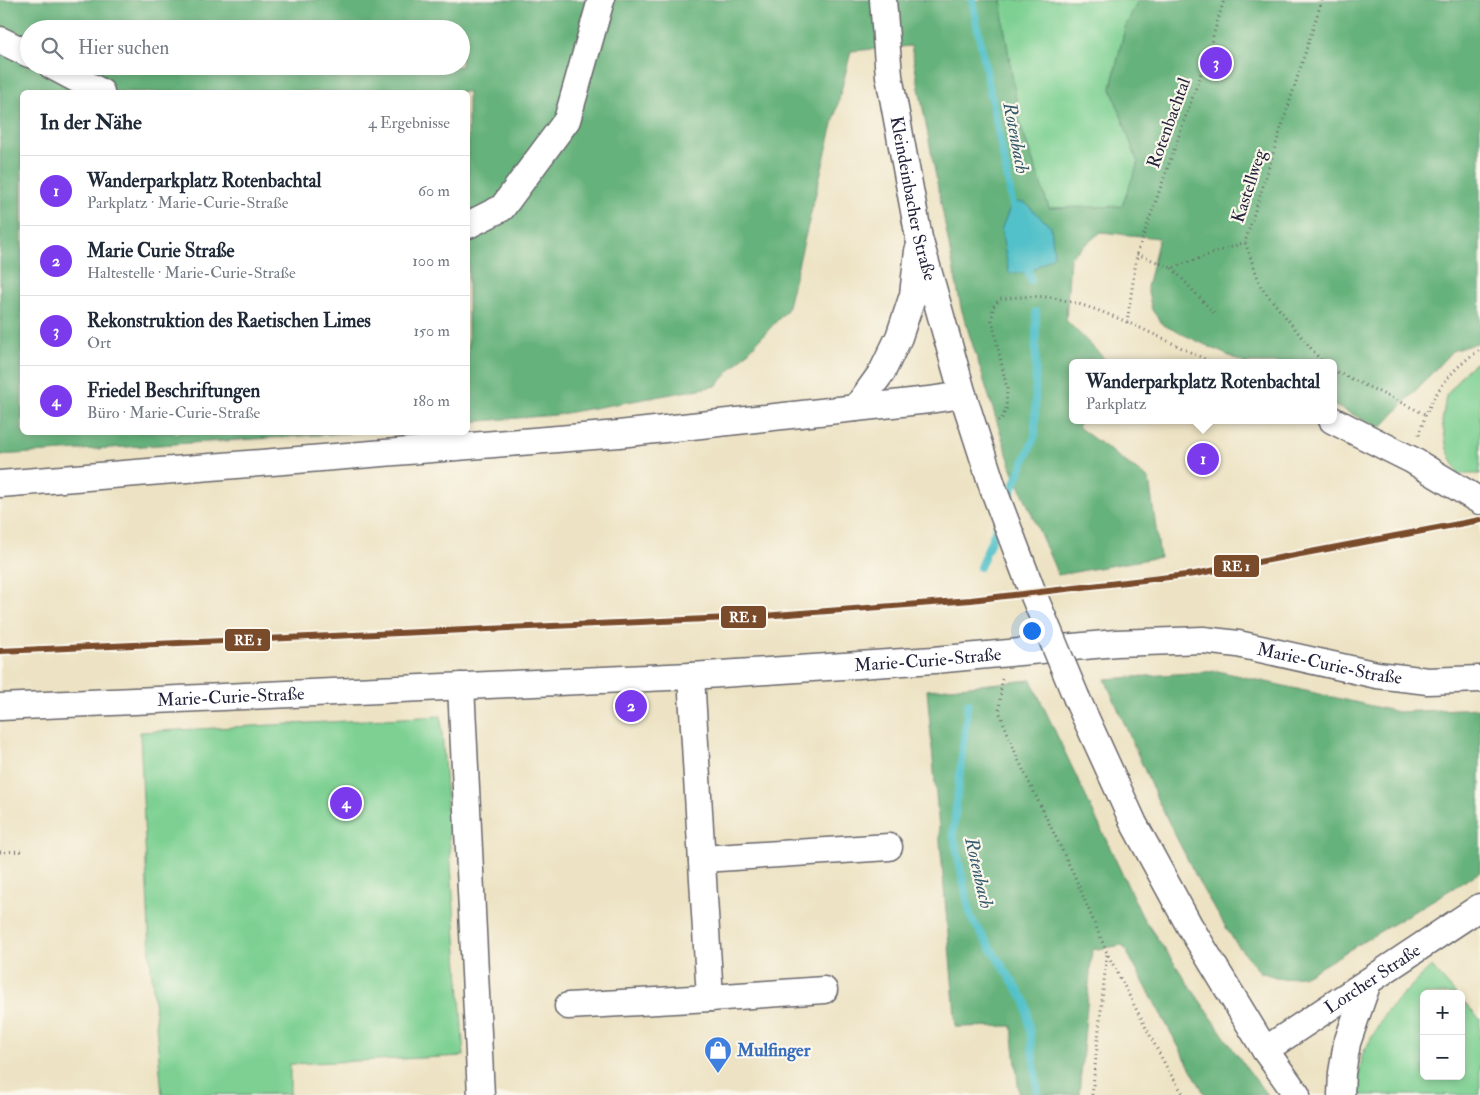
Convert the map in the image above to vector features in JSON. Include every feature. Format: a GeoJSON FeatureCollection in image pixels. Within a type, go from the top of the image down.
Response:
{"type":"FeatureCollection","features":[{"type":"Feature","properties":{"kind":"street"},"geometry":{"type":"LineString","coordinates":[[470,224],[502,208],[567,120],[601,0]]}},
{"type":"Feature","properties":{"kind":"street","name":"Kleindeinbacher Straße"},"geometry":{"type":"LineString","coordinates":[[883,0],[889,76],[920,238],[963,395],[994,488],[1034,596],[1134,824],[1189,926],[1265,1050],[1298,1095]]}},
{"type":"Feature","properties":{"kind":"street"},"geometry":{"type":"LineString","coordinates":[[0,40],[20,50]]}},
{"type":"Feature","properties":{"kind":"street"},"geometry":{"type":"LineString","coordinates":[[69,75],[97,90]]}},
{"type":"Feature","properties":{"kind":"street"},"geometry":{"type":"LineString","coordinates":[[856,408],[882,372],[899,337],[913,295],[920,238]]}},
{"type":"Feature","properties":{"kind":"street"},"geometry":{"type":"LineString","coordinates":[[0,484],[599,436],[963,395]]}},
{"type":"Feature","properties":{"kind":"street"},"geometry":{"type":"LineString","coordinates":[[1337,422],[1412,460],[1480,501]]}},
{"type":"Feature","properties":{"kind":"street","name":"Marie-Curie-Straße"},"geometry":{"type":"LineString","coordinates":[[0,707],[691,676],[934,660],[1116,643],[1202,640],[1238,644],[1377,675],[1428,681],[1480,679]]}},
{"type":"Feature","properties":{"kind":"street"},"geometry":{"type":"LineString","coordinates":[[691,676],[710,998]]}},
{"type":"Feature","properties":{"kind":"street"},"geometry":{"type":"LineString","coordinates":[[461,686],[480,1095]]}},
{"type":"Feature","properties":{"kind":"street"},"geometry":{"type":"LineString","coordinates":[[702,859],[889,847]]}},
{"type":"Feature","properties":{"kind":"street","name":"Lorcher Straße"},"geometry":{"type":"LineString","coordinates":[[1265,1050],[1480,907]]}},
{"type":"Feature","properties":{"kind":"street"},"geometry":{"type":"LineString","coordinates":[[1341,1095],[1342,1073],[1347,1043],[1368,982]]}},
{"type":"Feature","properties":{"kind":"street"},"geometry":{"type":"LineString","coordinates":[[568,1006],[824,990]]}},
{"type":"Feature","properties":{"kind":"path","name":"Rotenbachtal"},"geometry":{"type":"LineString","coordinates":[[1127,323],[1137,254],[1205,62],[1224,0]]}},
{"type":"Feature","properties":{"kind":"path","name":"Kastellweg"},"geometry":{"type":"LineString","coordinates":[[1320,359],[1260,287],[1245,242],[1322,0]]}},
{"type":"Feature","properties":{"kind":"path"},"geometry":{"type":"LineString","coordinates":[[1172,268],[1245,242]]}},
{"type":"Feature","properties":{"kind":"path"},"geometry":{"type":"LineString","coordinates":[[1137,254],[1172,268],[1214,313]]}},
{"type":"Feature","properties":{"kind":"path"},"geometry":{"type":"LineString","coordinates":[[974,428],[1001,420],[1006,409],[1007,389],[992,320],[994,307],[1000,299],[1027,296],[1052,298],[1080,305],[1127,323],[1204,359]]}},
{"type":"Feature","properties":{"kind":"path"},"geometry":{"type":"LineString","coordinates":[[1412,460],[1425,414],[1436,392],[1451,373],[1480,350]]}},
{"type":"Feature","properties":{"kind":"path"},"geometry":{"type":"LineString","coordinates":[[1337,372],[1425,414]]}},
{"type":"Feature","properties":{"kind":"path"},"geometry":{"type":"LineString","coordinates":[[1004,653],[999,711],[1017,757],[1075,877],[1107,953],[1168,1070],[1184,1095]]}},
{"type":"Feature","properties":{"kind":"path"},"geometry":{"type":"LineString","coordinates":[[0,852],[25,851]]}},
{"type":"Feature","properties":{"kind":"path"},"geometry":{"type":"LineString","coordinates":[[1092,1095],[1107,953]]}},
{"type":"Feature","properties":{"kind":"green space"},"geometry":{"type":"Polygon","coordinates":[[[0,0],[1002,0],[1003,21],[1020,124],[1049,208],[1122,206],[1138,163],[1111,88],[1125,28],[1138,0],[1480,0],[1480,342],[1452,351],[1381,428],[1337,407],[1337,359],[1235,359],[1163,325],[1152,310],[1147,287],[1159,238],[1101,232],[1070,257],[1066,320],[1105,359],[1069,359],[1069,424],[1079,424],[1078,427],[1149,479],[1160,557],[1058,575],[1011,466],[961,308],[911,46],[851,51],[787,310],[716,386],[555,415],[470,422],[470,90],[20,90],[20,435],[317,435],[0,455],[0,0]]]}},
{"type":"Feature","properties":{"kind":"green space"},"geometry":{"type":"Polygon","coordinates":[[[1002,0],[1138,0],[1125,28],[1111,88],[1138,163],[1122,207],[1049,208],[1020,124],[1003,21],[1002,0]]]}},
{"type":"Feature","properties":{"kind":"green space"},"geometry":{"type":"Polygon","coordinates":[[[1480,359],[1480,474],[1458,474],[1447,449],[1442,422],[1446,396],[1464,372],[1480,359]]]}},
{"type":"Feature","properties":{"kind":"green space"},"geometry":{"type":"Polygon","coordinates":[[[1218,671],[1398,712],[1480,708],[1480,872],[1307,975],[1282,979],[1260,972],[1235,942],[1203,890],[1158,801],[1105,679],[1218,671]]]}},
{"type":"Feature","properties":{"kind":"green space"},"geometry":{"type":"Polygon","coordinates":[[[1031,680],[1142,916],[1235,1052],[1267,1095],[1205,1095],[1123,945],[1092,950],[1079,1095],[1019,1095],[1012,1026],[956,1027],[927,690],[1031,680]]]}},
{"type":"Feature","properties":{"kind":"green space"},"geometry":{"type":"Polygon","coordinates":[[[441,716],[464,1056],[290,1064],[290,1094],[162,1095],[150,954],[140,732],[441,716]]]}},
{"type":"Feature","properties":{"kind":"green space"},"geometry":{"type":"Polygon","coordinates":[[[1431,966],[1452,990],[1420,990],[1420,1080],[1465,1080],[1465,1004],[1480,1019],[1480,1095],[1358,1095],[1356,1091],[1363,1053],[1386,1012],[1431,966]]]}},
{"type":"Feature","properties":{"kind":"water"},"geometry":{"type":"Polygon","coordinates":[[[1012,202],[1025,203],[1051,227],[1054,255],[1029,273],[1009,273],[1001,230],[1012,202]]]}},
{"type":"Feature","properties":{"kind":"waterway","name":"Rotenbach"},"geometry":{"type":"LineString","coordinates":[[972,0],[1014,211]]}},
{"type":"Feature","properties":{"kind":"waterway","name":"Rotenbach"},"geometry":{"type":"LineString","coordinates":[[1026,264],[1031,280]]}},
{"type":"Feature","properties":{"kind":"waterway","name":"Rotenbach"},"geometry":{"type":"LineString","coordinates":[[1006,504],[1035,436],[1036,312]]}},
{"type":"Feature","properties":{"kind":"waterway","name":"Rotenbach"},"geometry":{"type":"LineString","coordinates":[[980,567],[999,522]]}},
{"type":"Feature","properties":{"kind":"waterway","name":"Rotenbach"},"geometry":{"type":"LineString","coordinates":[[968,703],[953,833],[971,918],[1026,1002],[1038,1095]]}},
{"type":"Feature","properties":{"kind":"transit line"},"geometry":{"type":"LineString","coordinates":[[0,651],[751,617],[971,600],[1195,574],[1480,520]]}},
{"type":"Feature","properties":{"kind":"place","name":"Rekonstruktion des Raetischen Limes"},"geometry":{"type":"Point","coordinates":[1216,63]}},
{"type":"Feature","properties":{"kind":"place","name":"Wanderparkplatz Rotenbachtal"},"geometry":{"type":"Point","coordinates":[1203,459]}},
{"type":"Feature","properties":{"kind":"place","name":"Marie Curie Straße"},"geometry":{"type":"Point","coordinates":[631,706]}},
{"type":"Feature","properties":{"kind":"place","name":"Friedel Beschriftungen"},"geometry":{"type":"Point","coordinates":[346,803]}},
{"type":"Feature","properties":{"kind":"place","name":"Mulfinger"},"geometry":{"type":"Point","coordinates":[718,1074]}}]}
